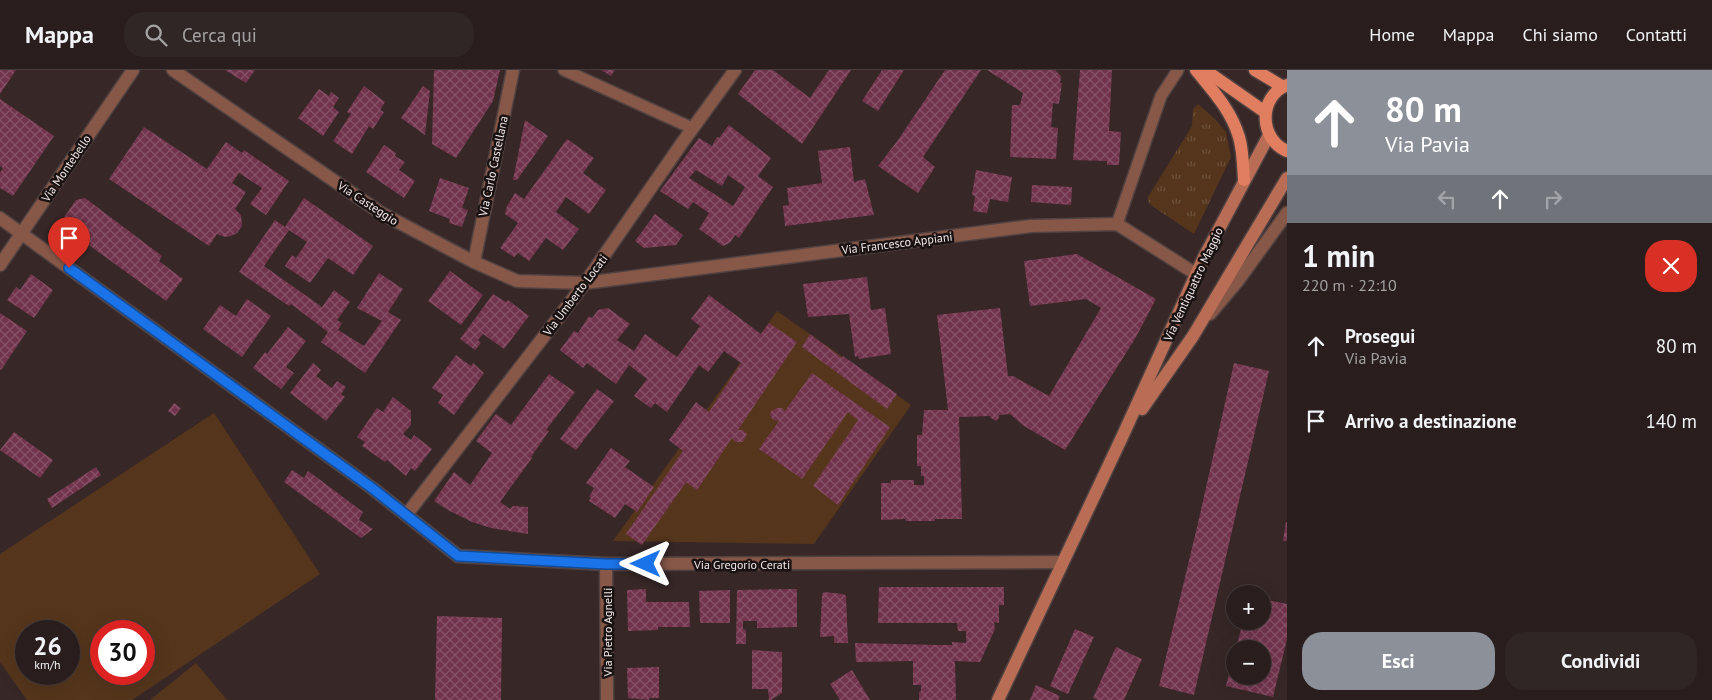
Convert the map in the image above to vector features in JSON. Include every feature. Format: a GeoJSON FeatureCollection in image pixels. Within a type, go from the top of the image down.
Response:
{"type":"FeatureCollection","features":[{"type":"Feature","properties":{"kind":"main road"},"geometry":{"type":"LineString","coordinates":[[1196,70],[1215,91],[1230,114],[1239,138],[1244,180]]}},
{"type":"Feature","properties":{"kind":"main road"},"geometry":{"type":"LineString","coordinates":[[1205,70],[1265,112]]}},
{"type":"Feature","properties":{"kind":"main road"},"geometry":{"type":"LineString","coordinates":[[1255,70],[1285,86],[1275,93],[1265,112],[1266,128],[1275,143],[1287,151]]}},
{"type":"Feature","properties":{"kind":"main road","name":"Via Ventiquattro Maggio"},"geometry":{"type":"LineString","coordinates":[[998,700],[1123,435],[1196,274],[1244,180],[1270,135]]}},
{"type":"Feature","properties":{"kind":"main road","name":"Via Ventiquattro Maggio"},"geometry":{"type":"LineString","coordinates":[[1123,435],[1193,336],[1287,178]]}},
{"type":"Feature","properties":{"kind":"street","name":"Via Montebello"},"geometry":{"type":"LineString","coordinates":[[0,265],[133,70]]}},
{"type":"Feature","properties":{"kind":"street","name":"Via Casteggio"},"geometry":{"type":"LineString","coordinates":[[173,70],[381,214],[517,282],[585,283]]}},
{"type":"Feature","properties":{"kind":"street","name":"Via Carlo Castellana"},"geometry":{"type":"LineString","coordinates":[[474,262],[513,70]]}},
{"type":"Feature","properties":{"kind":"street","name":"Via Umberto Locati"},"geometry":{"type":"LineString","coordinates":[[407,514],[585,283],[692,128],[735,70]]}},
{"type":"Feature","properties":{"kind":"street"},"geometry":{"type":"LineString","coordinates":[[1193,336],[1237,282],[1287,213]]}},
{"type":"Feature","properties":{"kind":"street","name":"Via Gregorio Cerati"},"geometry":{"type":"LineString","coordinates":[[0,218],[407,514],[458,556],[606,564],[1062,562]]}},
{"type":"Feature","properties":{"kind":"street"},"geometry":{"type":"LineString","coordinates":[[1118,224],[1196,274]]}},
{"type":"Feature","properties":{"kind":"street","name":"Via Francesco Appiani"},"geometry":{"type":"LineString","coordinates":[[585,283],[1030,226],[1118,224]]}},
{"type":"Feature","properties":{"kind":"street","name":"Via Pietro Agnelli"},"geometry":{"type":"LineString","coordinates":[[606,564],[607,700]]}},
{"type":"Feature","properties":{"kind":"lane"},"geometry":{"type":"LineString","coordinates":[[564,70],[692,128]]}},
{"type":"Feature","properties":{"kind":"lane"},"geometry":{"type":"LineString","coordinates":[[1118,224],[1161,96],[1178,70]]}},
{"type":"Feature","properties":{"kind":"green space"},"geometry":{"type":"Polygon","coordinates":[[[1198,104],[1226,132],[1231,157],[1194,234],[1152,206],[1148,201],[1148,197],[1192,126],[1193,109],[1198,104]]]}},
{"type":"Feature","properties":{"kind":"green space"},"geometry":{"type":"Polygon","coordinates":[[[777,311],[911,405],[814,544],[613,541],[777,311]]]}},
{"type":"Feature","properties":{"kind":"green space"},"geometry":{"type":"Polygon","coordinates":[[[214,413],[320,574],[155,685],[155,620],[90,620],[90,685],[154,685],[132,700],[27,700],[16,685],[80,685],[80,620],[15,620],[15,683],[0,662],[0,554],[214,413]]]}},
{"type":"Feature","properties":{"kind":"green space"},"geometry":{"type":"Polygon","coordinates":[[[196,663],[227,700],[150,700],[196,663]]]}},
{"type":"Feature","properties":{"kind":"building"},"geometry":{"type":"Polygon","coordinates":[[[0,70],[16,70],[0,94],[0,70]]]}},
{"type":"Feature","properties":{"kind":"building"},"geometry":{"type":"Polygon","coordinates":[[[225,70],[255,70],[246,83],[225,70]]]}},
{"type":"Feature","properties":{"kind":"building"},"geometry":{"type":"Polygon","coordinates":[[[434,70],[500,70],[493,101],[456,158],[432,144],[434,70]]]}},
{"type":"Feature","properties":{"kind":"building"},"geometry":{"type":"Polygon","coordinates":[[[601,70],[615,70],[611,76],[601,70]]]}},
{"type":"Feature","properties":{"kind":"building"},"geometry":{"type":"Polygon","coordinates":[[[755,70],[773,70],[810,98],[829,70],[851,70],[802,144],[738,94],[755,70]]]}},
{"type":"Feature","properties":{"kind":"building"},"geometry":{"type":"Polygon","coordinates":[[[882,70],[904,70],[878,111],[862,101],[882,70]]]}},
{"type":"Feature","properties":{"kind":"building"},"geometry":{"type":"Polygon","coordinates":[[[945,70],[981,70],[923,157],[935,167],[918,193],[878,166],[898,140],[945,70]]]}},
{"type":"Feature","properties":{"kind":"building"},"geometry":{"type":"Polygon","coordinates":[[[987,70],[1055,70],[1061,76],[1059,104],[1053,103],[1051,127],[1058,128],[1056,159],[1010,157],[1012,105],[1020,105],[1023,93],[987,70]]]}},
{"type":"Feature","properties":{"kind":"building"},"geometry":{"type":"Polygon","coordinates":[[[1080,70],[1112,70],[1109,131],[1121,132],[1119,165],[1107,165],[1107,161],[1073,160],[1080,70]]]}},
{"type":"Feature","properties":{"kind":"building"},"geometry":{"type":"Polygon","coordinates":[[[364,86],[385,102],[380,110],[384,112],[373,129],[369,126],[352,154],[333,141],[351,114],[347,112],[364,86]]]}},
{"type":"Feature","properties":{"kind":"building"},"geometry":{"type":"Polygon","coordinates":[[[423,86],[430,91],[425,135],[401,118],[423,86]]]}},
{"type":"Feature","properties":{"kind":"building"},"geometry":{"type":"Polygon","coordinates":[[[319,89],[329,96],[331,92],[339,98],[333,107],[339,112],[323,136],[298,118],[319,89]]]}},
{"type":"Feature","properties":{"kind":"building"},"geometry":{"type":"Polygon","coordinates":[[[0,99],[54,136],[13,196],[0,188],[0,173],[3,168],[0,166],[0,99]]]}},
{"type":"Feature","properties":{"kind":"building"},"geometry":{"type":"Polygon","coordinates":[[[525,120],[548,136],[517,180],[513,180],[525,120]]]}},
{"type":"Feature","properties":{"kind":"building"},"geometry":{"type":"Polygon","coordinates":[[[729,125],[771,158],[758,176],[773,187],[739,238],[735,235],[730,243],[723,246],[699,229],[709,213],[693,202],[688,209],[660,191],[699,138],[712,146],[717,137],[719,138],[729,125]],[[696,170],[689,178],[733,206],[745,187],[728,175],[722,186],[696,170]]]}},
{"type":"Feature","properties":{"kind":"building"},"geometry":{"type":"Polygon","coordinates":[[[144,127],[207,169],[226,142],[242,153],[244,150],[289,181],[266,215],[250,204],[262,188],[239,173],[232,183],[246,192],[235,209],[241,215],[242,226],[237,233],[231,236],[225,237],[217,234],[209,246],[109,179],[144,127]]]}},
{"type":"Feature","properties":{"kind":"building"},"geometry":{"type":"Polygon","coordinates":[[[567,139],[594,158],[583,173],[606,190],[589,214],[566,197],[556,212],[579,229],[563,250],[546,238],[529,261],[518,253],[514,257],[500,248],[518,223],[505,214],[507,206],[515,193],[524,199],[567,139]]]}},
{"type":"Feature","properties":{"kind":"building"},"geometry":{"type":"Polygon","coordinates":[[[384,145],[396,153],[395,156],[405,162],[399,170],[415,181],[404,198],[366,172],[384,145]]]}},
{"type":"Feature","properties":{"kind":"building"},"geometry":{"type":"Polygon","coordinates":[[[850,147],[854,182],[865,179],[874,215],[785,226],[783,206],[789,205],[787,188],[822,183],[818,151],[850,147]]]}},
{"type":"Feature","properties":{"kind":"building"},"geometry":{"type":"Polygon","coordinates":[[[976,170],[1012,177],[1008,202],[990,199],[987,213],[973,211],[975,196],[972,195],[976,170]]]}},
{"type":"Feature","properties":{"kind":"building"},"geometry":{"type":"Polygon","coordinates":[[[440,178],[469,188],[462,208],[468,210],[462,227],[449,223],[450,219],[429,211],[440,178]]]}},
{"type":"Feature","properties":{"kind":"building"},"geometry":{"type":"Polygon","coordinates":[[[1032,185],[1072,187],[1071,205],[1031,202],[1032,185]]]}},
{"type":"Feature","properties":{"kind":"building"},"geometry":{"type":"Polygon","coordinates":[[[85,198],[162,256],[159,261],[183,279],[166,301],[64,227],[63,219],[76,200],[85,198]]]}},
{"type":"Feature","properties":{"kind":"building"},"geometry":{"type":"Polygon","coordinates":[[[304,198],[373,246],[353,275],[328,258],[310,283],[285,266],[292,255],[296,258],[307,242],[289,230],[264,266],[322,307],[334,290],[350,302],[337,320],[342,323],[338,330],[364,346],[382,321],[357,308],[379,273],[403,289],[388,312],[401,320],[365,373],[321,342],[328,332],[291,304],[289,306],[239,272],[275,220],[285,227],[304,198]]]}},
{"type":"Feature","properties":{"kind":"building"},"geometry":{"type":"Polygon","coordinates":[[[655,214],[683,235],[676,245],[644,248],[635,241],[655,214]]]}},
{"type":"Feature","properties":{"kind":"building"},"geometry":{"type":"Polygon","coordinates":[[[1077,254],[1156,299],[1136,337],[1065,450],[1024,426],[1010,414],[999,415],[996,421],[990,416],[959,417],[962,519],[935,519],[935,521],[881,520],[881,483],[891,483],[891,480],[914,480],[914,485],[924,485],[924,476],[921,476],[921,466],[917,466],[917,435],[922,435],[924,410],[948,410],[937,315],[1000,308],[1008,376],[1013,376],[1049,396],[1101,308],[1086,299],[1030,306],[1024,261],[1077,254]]]}},
{"type":"Feature","properties":{"kind":"building"},"geometry":{"type":"Polygon","coordinates":[[[450,271],[483,295],[461,325],[428,301],[450,271]]]}},
{"type":"Feature","properties":{"kind":"building"},"geometry":{"type":"Polygon","coordinates":[[[31,274],[53,290],[34,318],[7,300],[16,287],[20,290],[31,274]]]}},
{"type":"Feature","properties":{"kind":"building"},"geometry":{"type":"Polygon","coordinates":[[[867,277],[871,310],[885,308],[891,354],[859,359],[858,356],[855,357],[849,314],[808,317],[803,284],[867,277]]]}},
{"type":"Feature","properties":{"kind":"building"},"geometry":{"type":"Polygon","coordinates":[[[493,294],[506,302],[508,300],[529,316],[504,349],[483,334],[478,340],[481,343],[475,350],[460,339],[493,294]]]}},
{"type":"Feature","properties":{"kind":"building"},"geometry":{"type":"Polygon","coordinates":[[[709,295],[761,334],[769,323],[797,342],[738,430],[743,430],[747,434],[743,442],[735,442],[732,438],[697,490],[686,482],[642,545],[626,534],[683,451],[669,440],[696,402],[709,412],[741,363],[724,351],[708,372],[699,365],[667,412],[655,403],[651,408],[634,396],[647,379],[629,365],[616,384],[587,363],[583,368],[560,350],[574,331],[578,333],[589,316],[592,318],[598,310],[608,308],[630,324],[617,340],[634,351],[645,334],[677,357],[700,326],[691,319],[709,295]]]}},
{"type":"Feature","properties":{"kind":"building"},"geometry":{"type":"Polygon","coordinates":[[[247,299],[271,316],[242,357],[203,329],[220,305],[236,316],[247,299]]]}},
{"type":"Feature","properties":{"kind":"building"},"geometry":{"type":"Polygon","coordinates":[[[0,313],[27,331],[1,370],[0,369],[0,313]]]}},
{"type":"Feature","properties":{"kind":"building"},"geometry":{"type":"Polygon","coordinates":[[[288,327],[306,341],[286,367],[294,373],[281,389],[253,368],[265,352],[267,354],[288,327]]]}},
{"type":"Feature","properties":{"kind":"building"},"geometry":{"type":"Polygon","coordinates":[[[810,334],[842,358],[843,356],[897,394],[887,409],[802,347],[810,334]]]}},
{"type":"Feature","properties":{"kind":"building"},"geometry":{"type":"Polygon","coordinates":[[[456,355],[471,366],[473,363],[484,373],[454,415],[438,403],[443,395],[432,388],[456,355]]]}},
{"type":"Feature","properties":{"kind":"building"},"geometry":{"type":"Polygon","coordinates":[[[313,363],[321,370],[316,376],[332,388],[337,381],[346,387],[341,394],[345,397],[326,421],[290,393],[313,363]]]}},
{"type":"Feature","properties":{"kind":"building"},"geometry":{"type":"Polygon","coordinates":[[[1234,363],[1269,371],[1194,695],[1159,686],[1234,363]]]}},
{"type":"Feature","properties":{"kind":"building"},"geometry":{"type":"Polygon","coordinates":[[[812,373],[890,427],[838,505],[813,486],[858,420],[848,412],[802,479],[759,449],[779,421],[773,420],[770,415],[771,411],[782,408],[785,411],[812,373]]]}},
{"type":"Feature","properties":{"kind":"building"},"geometry":{"type":"Polygon","coordinates":[[[549,374],[575,392],[546,430],[549,431],[532,458],[500,502],[510,509],[513,506],[528,507],[528,534],[491,528],[472,522],[434,501],[454,472],[470,485],[492,453],[476,441],[496,414],[511,425],[549,374]]]}},
{"type":"Feature","properties":{"kind":"building"},"geometry":{"type":"Polygon","coordinates":[[[597,389],[614,401],[576,450],[560,439],[597,389]]]}},
{"type":"Feature","properties":{"kind":"building"},"geometry":{"type":"Polygon","coordinates":[[[393,397],[411,411],[411,425],[403,434],[411,440],[414,435],[432,449],[415,471],[411,468],[406,476],[387,460],[385,462],[362,446],[365,442],[357,437],[377,408],[383,412],[393,397]]]}},
{"type":"Feature","properties":{"kind":"building"},"geometry":{"type":"Polygon","coordinates":[[[174,403],[181,408],[175,416],[168,411],[174,403]]]}},
{"type":"Feature","properties":{"kind":"building"},"geometry":{"type":"Polygon","coordinates":[[[14,432],[53,460],[40,478],[0,450],[14,432]]]}},
{"type":"Feature","properties":{"kind":"building"},"geometry":{"type":"Polygon","coordinates":[[[611,448],[630,461],[625,467],[654,487],[637,512],[625,504],[615,518],[589,501],[594,488],[586,483],[611,448]]]}},
{"type":"Feature","properties":{"kind":"building"},"geometry":{"type":"Polygon","coordinates":[[[96,467],[101,475],[52,508],[47,499],[96,467]]]}},
{"type":"Feature","properties":{"kind":"building"},"geometry":{"type":"Polygon","coordinates":[[[292,470],[304,478],[308,471],[319,479],[363,512],[359,520],[373,529],[361,538],[284,482],[292,470]]]}},
{"type":"Feature","properties":{"kind":"building"},"geometry":{"type":"Polygon","coordinates":[[[1286,522],[1287,541],[1283,541],[1286,522]]]}},
{"type":"Feature","properties":{"kind":"building"},"geometry":{"type":"Polygon","coordinates":[[[879,587],[1004,587],[1004,605],[999,605],[999,623],[994,622],[995,629],[980,662],[955,661],[956,700],[919,700],[921,685],[913,685],[913,661],[856,662],[855,643],[952,645],[952,642],[966,643],[966,631],[958,631],[957,623],[878,623],[879,587]]]}},
{"type":"Feature","properties":{"kind":"building"},"geometry":{"type":"Polygon","coordinates":[[[646,589],[646,602],[689,602],[690,627],[658,627],[658,630],[628,631],[627,590],[646,589]]]}},
{"type":"Feature","properties":{"kind":"building"},"geometry":{"type":"Polygon","coordinates":[[[797,589],[797,627],[757,628],[757,621],[743,621],[743,629],[746,630],[746,644],[736,644],[737,590],[797,589]]]}},
{"type":"Feature","properties":{"kind":"building"},"geometry":{"type":"Polygon","coordinates":[[[730,590],[730,623],[700,623],[699,591],[730,590]]]}},
{"type":"Feature","properties":{"kind":"building"},"geometry":{"type":"Polygon","coordinates":[[[824,592],[846,596],[848,643],[834,643],[834,636],[820,637],[822,595],[824,592]]]}},
{"type":"Feature","properties":{"kind":"building"},"geometry":{"type":"Polygon","coordinates":[[[1271,601],[1287,604],[1287,639],[1273,697],[1226,686],[1271,685],[1271,640],[1238,640],[1241,630],[1271,630],[1271,601]]]}},
{"type":"Feature","properties":{"kind":"building"},"geometry":{"type":"Polygon","coordinates":[[[437,616],[502,618],[501,700],[435,700],[437,616]]]}},
{"type":"Feature","properties":{"kind":"building"},"geometry":{"type":"Polygon","coordinates":[[[1075,629],[1094,637],[1068,694],[1050,686],[1075,629]]]}},
{"type":"Feature","properties":{"kind":"building"},"geometry":{"type":"Polygon","coordinates":[[[1116,647],[1142,659],[1124,700],[1098,700],[1093,698],[1116,647]]]}},
{"type":"Feature","properties":{"kind":"building"},"geometry":{"type":"Polygon","coordinates":[[[752,650],[782,652],[782,693],[771,700],[769,700],[768,689],[752,689],[752,650]]]}},
{"type":"Feature","properties":{"kind":"building"},"geometry":{"type":"Polygon","coordinates":[[[659,667],[659,698],[649,698],[649,700],[628,698],[627,668],[659,667]]]}},
{"type":"Feature","properties":{"kind":"building"},"geometry":{"type":"Polygon","coordinates":[[[852,670],[870,700],[840,700],[830,684],[852,670]]]}},
{"type":"Feature","properties":{"kind":"building"},"geometry":{"type":"Polygon","coordinates":[[[1036,685],[1060,696],[1058,700],[1030,700],[1036,685]]]}},
{"type":"Feature","properties":{"kind":"route"},"geometry":{"type":"LineString","coordinates":[[69,268],[372,488],[458,556],[606,564],[646,564]]}}]}
